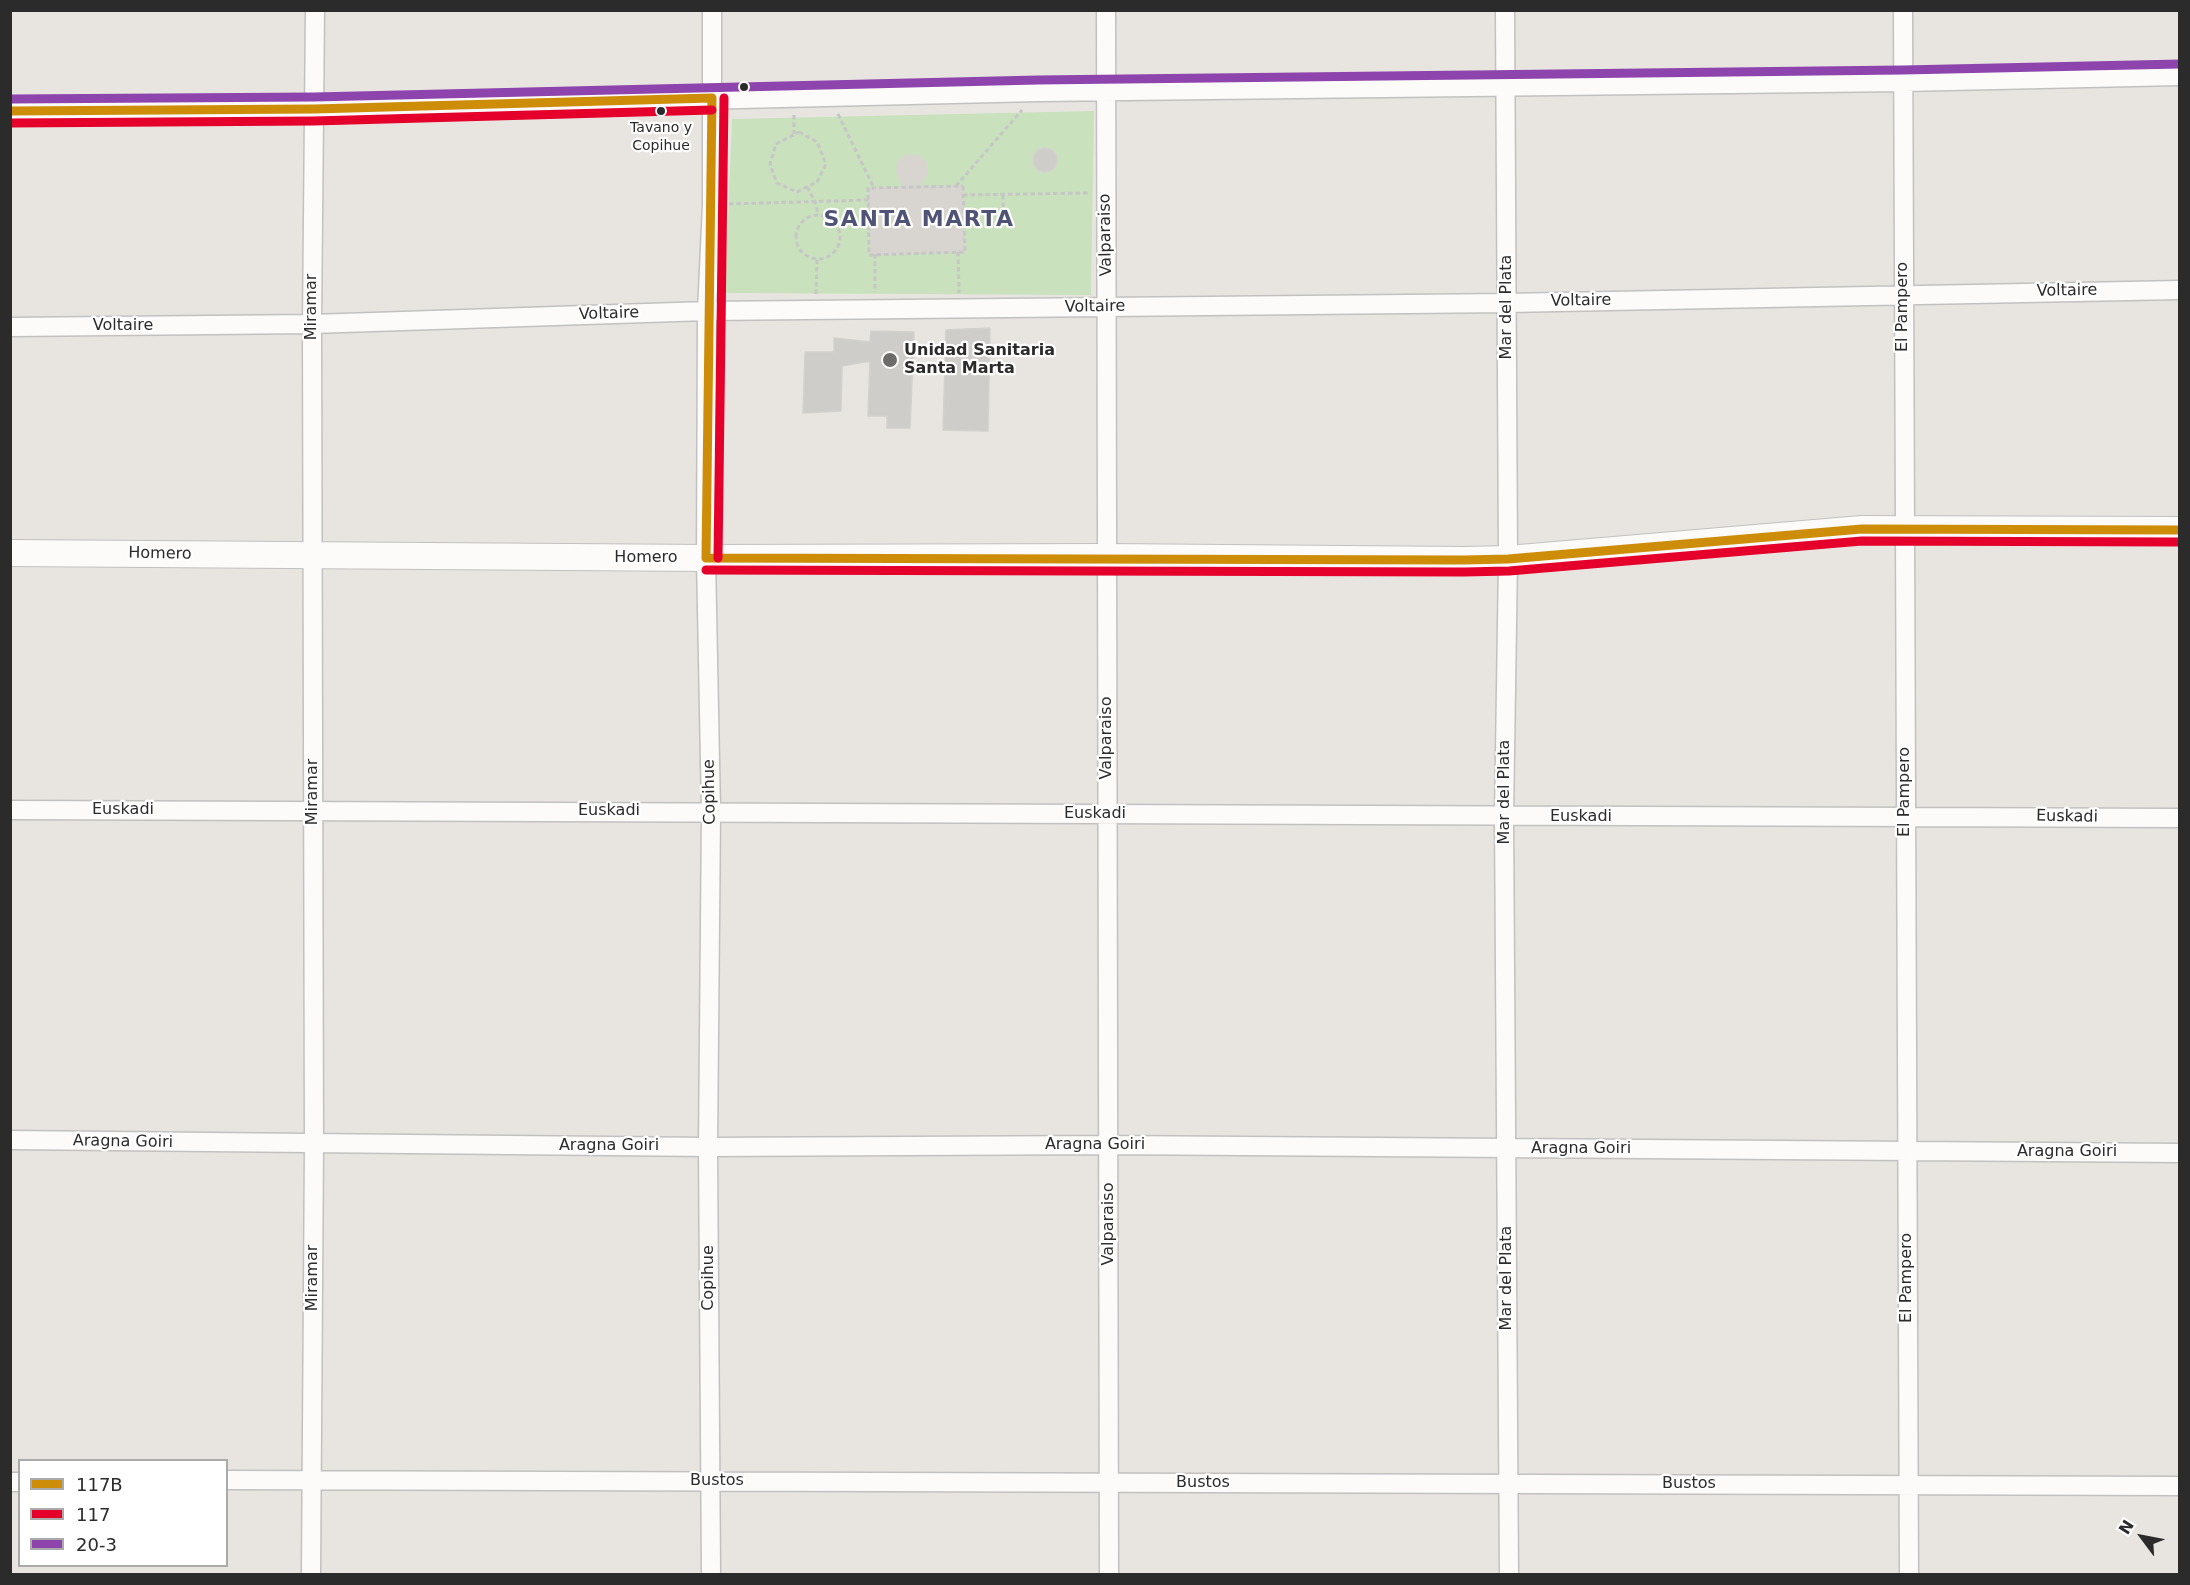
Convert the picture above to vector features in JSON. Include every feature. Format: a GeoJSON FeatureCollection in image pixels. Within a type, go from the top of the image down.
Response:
{"type":"FeatureCollection","features":[{"type":"Feature","properties":{"kind":"main road","name":"Homero"},"geometry":{"type":"LineString","coordinates":[[10,553],[706,558],[1107,556],[1508,558],[1862,529],[2180,530]]}},
{"type":"Feature","properties":{"kind":"street","name":"Miramar"},"geometry":{"type":"LineString","coordinates":[[311,1575],[314,1144],[312,324],[315,10]]}},
{"type":"Feature","properties":{"kind":"street","name":"Copihue"},"geometry":{"type":"LineString","coordinates":[[711,1575],[708,1147],[711,812],[706,558],[707,311],[712,205],[712,10]]}},
{"type":"Feature","properties":{"kind":"street","name":"Valparaiso"},"geometry":{"type":"LineString","coordinates":[[1106,10],[1109,1575]]}},
{"type":"Feature","properties":{"kind":"street","name":"Mar del Plata"},"geometry":{"type":"LineString","coordinates":[[1505,10],[1508,558],[1504,817],[1509,1575]]}},
{"type":"Feature","properties":{"kind":"street","name":"El Pampero"},"geometry":{"type":"LineString","coordinates":[[1903,10],[1902,293],[1906,529],[1905,816],[1909,1575]]}},
{"type":"Feature","properties":{"kind":"street"},"geometry":{"type":"LineString","coordinates":[[10,111],[314,109],[1038,92],[1903,82],[2180,76]]}},
{"type":"Feature","properties":{"kind":"street","name":"Voltaire"},"geometry":{"type":"LineString","coordinates":[[10,327],[312,324],[707,311],[1507,303],[1902,293],[2180,290]]}},
{"type":"Feature","properties":{"kind":"street","name":"Euskadi"},"geometry":{"type":"LineString","coordinates":[[10,810],[2180,818]]}},
{"type":"Feature","properties":{"kind":"street","name":"Aragna Goiri"},"geometry":{"type":"LineString","coordinates":[[10,1140],[708,1147],[1109,1145],[2180,1153]]}},
{"type":"Feature","properties":{"kind":"street","name":"Bustos"},"geometry":{"type":"LineString","coordinates":[[228,1480],[2180,1486]]}},
{"type":"Feature","properties":{"kind":"path"},"geometry":{"type":"LineString","coordinates":[[956,186],[1038,92]]}},
{"type":"Feature","properties":{"kind":"path"},"geometry":{"type":"LineString","coordinates":[[829,96],[874,188]]}},
{"type":"Feature","properties":{"kind":"path"},"geometry":{"type":"LineString","coordinates":[[799,132],[817,142],[826,164],[817,182],[807,187],[797,192],[777,183],[770,164],[776,144],[799,132]]}},
{"type":"Feature","properties":{"kind":"path"},"geometry":{"type":"LineString","coordinates":[[956,186],[963,186],[965,252],[869,255],[868,188],[956,186]]}},
{"type":"Feature","properties":{"kind":"path"},"geometry":{"type":"LineString","coordinates":[[807,187],[815,201],[818,215]]}},
{"type":"Feature","properties":{"kind":"path"},"geometry":{"type":"LineString","coordinates":[[963,195],[1105,193]]}},
{"type":"Feature","properties":{"kind":"path"},"geometry":{"type":"LineString","coordinates":[[1003,195],[1003,218]]}},
{"type":"Feature","properties":{"kind":"path"},"geometry":{"type":"LineString","coordinates":[[712,205],[868,200]]}},
{"type":"Feature","properties":{"kind":"path"},"geometry":{"type":"LineString","coordinates":[[818,215],[836,221],[840,236],[833,254],[817,260],[801,253],[796,236],[804,218],[818,215]]}},
{"type":"Feature","properties":{"kind":"path"},"geometry":{"type":"LineString","coordinates":[[958,252],[960,310]]}},
{"type":"Feature","properties":{"kind":"path"},"geometry":{"type":"LineString","coordinates":[[875,254],[876,310]]}},
{"type":"Feature","properties":{"kind":"path"},"geometry":{"type":"LineString","coordinates":[[816,310],[817,260]]}},
{"type":"Feature","properties":{"kind":"green space"},"geometry":{"type":"Polygon","coordinates":[[[1094,111],[1091,295],[725,293],[732,119],[1094,111]]]}},
{"type":"Feature","properties":{"kind":"shaded area"},"geometry":{"type":"Polygon","coordinates":[[[908,154],[919,155],[927,162],[928,173],[920,186],[963,186],[965,252],[869,255],[868,188],[903,187],[895,170],[898,160],[908,154]]]}},
{"type":"Feature","properties":{"kind":"building"},"geometry":{"type":"Polygon","coordinates":[[[1045,148],[1053,152],[1057,160],[1053,168],[1045,172],[1037,168],[1033,160],[1037,152],[1045,148]]]}},
{"type":"Feature","properties":{"kind":"building"},"geometry":{"type":"Polygon","coordinates":[[[990,328],[988,431],[943,430],[946,330],[990,328]]]}},
{"type":"Feature","properties":{"kind":"building"},"geometry":{"type":"Polygon","coordinates":[[[871,331],[914,332],[910,428],[887,428],[887,416],[868,416],[870,361],[842,366],[841,411],[803,413],[805,352],[834,352],[834,338],[870,342],[871,331]]]}},
{"type":"Feature","properties":{"kind":"transit line","name":"20-3"},"geometry":{"type":"LineString","coordinates":[[10,99],[314,97],[1038,80],[1903,70],[2180,64]]}},
{"type":"Feature","properties":{"kind":"transit line","name":"117B"},"geometry":{"type":"LineString","coordinates":[[10,111],[314,109],[712,98]]}},
{"type":"Feature","properties":{"kind":"transit line","name":"117B"},"geometry":{"type":"LineString","coordinates":[[706,558],[712,98]]}},
{"type":"Feature","properties":{"kind":"transit line","name":"117"},"geometry":{"type":"LineString","coordinates":[[718,558],[724,98]]}},
{"type":"Feature","properties":{"kind":"transit line","name":"117"},"geometry":{"type":"LineString","coordinates":[[10,123],[314,121],[712,110]]}},
{"type":"Feature","properties":{"kind":"transit line","name":"117B"},"geometry":{"type":"LineString","coordinates":[[706,558],[1464,560],[1508,559],[1862,529],[2180,530]]}},
{"type":"Feature","properties":{"kind":"transit line","name":"117"},"geometry":{"type":"LineString","coordinates":[[706,570],[1464,572],[1509,571],[1862,541],[2180,542]]}},
{"type":"Feature","properties":{"kind":"place","name":"Tavano y Copihue"},"geometry":{"type":"Point","coordinates":[661,111]}},
{"type":"Feature","properties":{"kind":"place","name":"Unidad Sanitaria Santa Marta"},"geometry":{"type":"Point","coordinates":[890,360]}},
{"type":"Feature","properties":{"kind":"district","name":"SANTA MARTA"},"geometry":{"type":"Point","coordinates":[919,220]}}]}
